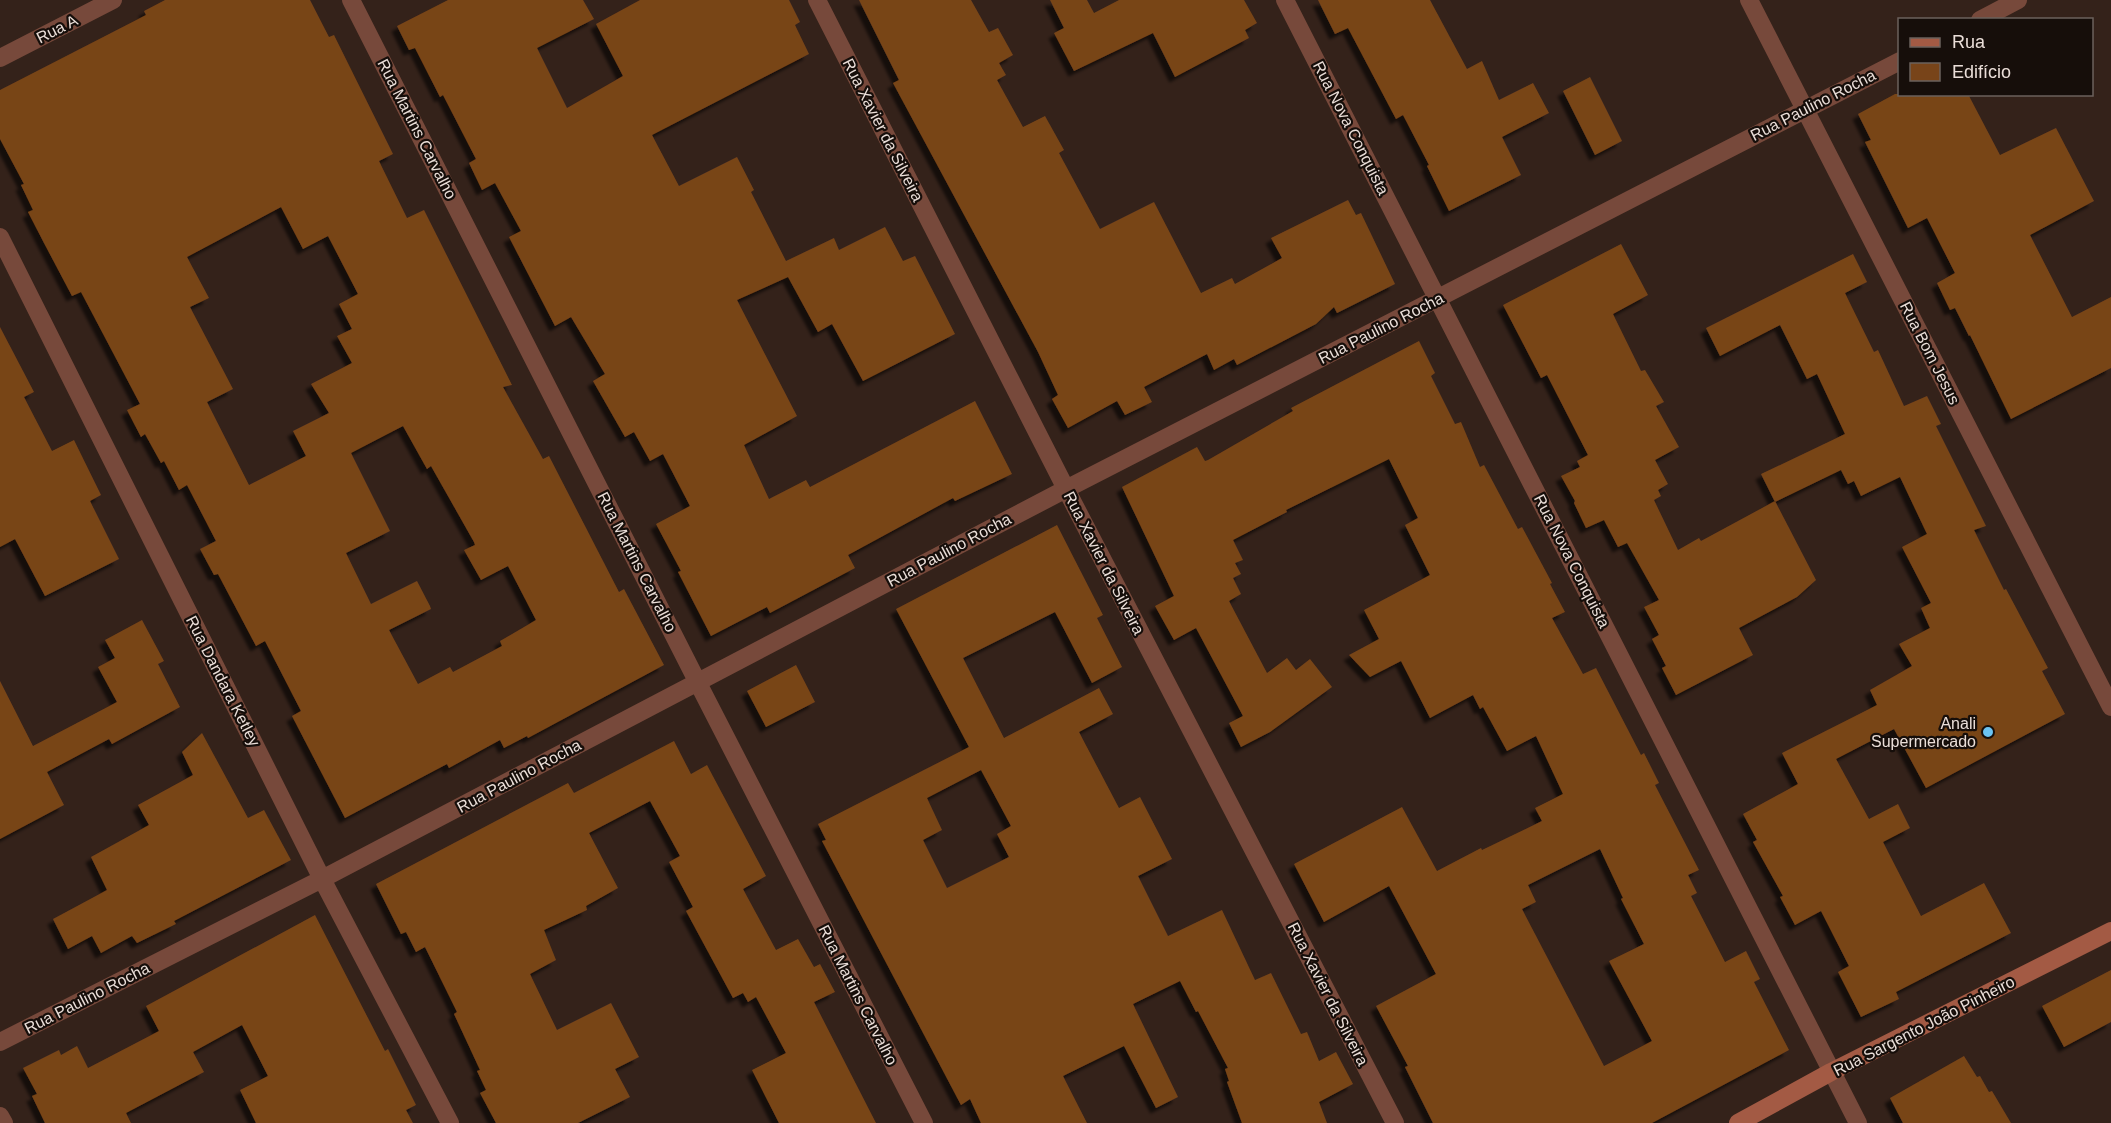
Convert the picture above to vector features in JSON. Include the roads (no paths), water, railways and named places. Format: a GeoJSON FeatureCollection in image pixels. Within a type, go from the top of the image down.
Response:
{"type":"FeatureCollection","features":[{"type":"Feature","properties":{"kind":"street","name":"Rua A"},"geometry":{"type":"LineString","coordinates":[[0,58],[113,0]]}},
{"type":"Feature","properties":{"kind":"street","name":"Rua Martins Carvalho"},"geometry":{"type":"LineString","coordinates":[[351,0],[924,1123]]}},
{"type":"Feature","properties":{"kind":"street","name":"Rua Xavier da Silveira"},"geometry":{"type":"LineString","coordinates":[[817,0],[1066,489],[1395,1123]]}},
{"type":"Feature","properties":{"kind":"street","name":"Rua Nova Conquista"},"geometry":{"type":"LineString","coordinates":[[1285,0],[1858,1123]]}},
{"type":"Feature","properties":{"kind":"street","name":"Rua Bom Jesus"},"geometry":{"type":"LineString","coordinates":[[1749,0],[2111,707]]}},
{"type":"Feature","properties":{"kind":"street"},"geometry":{"type":"LineString","coordinates":[[1984,18],[2018,0]]}},
{"type":"Feature","properties":{"kind":"street","name":"Rua Paulino Rocha"},"geometry":{"type":"LineString","coordinates":[[0,1042],[322,879],[1066,489],[1439,299],[1898,61]]}},
{"type":"Feature","properties":{"kind":"street","name":"Rua Dandara Ketley"},"geometry":{"type":"LineString","coordinates":[[0,237],[322,879],[450,1123]]}},
{"type":"Feature","properties":{"kind":"street","name":"Rua Sargento João Pinheiro"},"geometry":{"type":"LineString","coordinates":[[1738,1123],[1832,1072],[2111,931]]}},
{"type":"Feature","properties":{"kind":"street"},"geometry":{"type":"LineString","coordinates":[[0,1116],[4,1123]]}},
{"type":"Feature","properties":{"kind":"place","name":"Anali Supermercado"},"geometry":{"type":"Point","coordinates":[1988,732]}}]}
